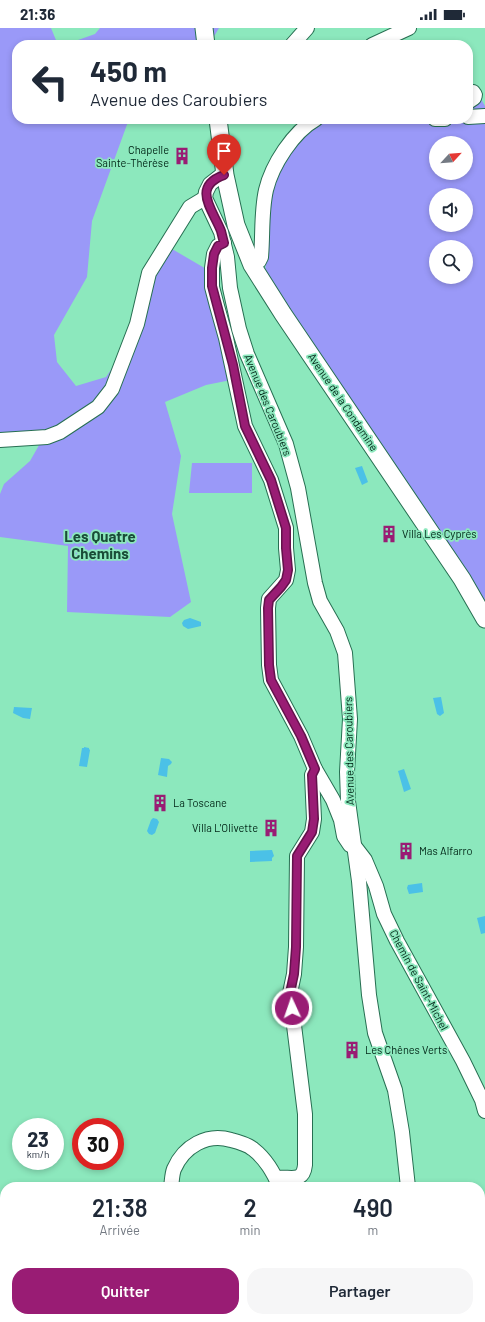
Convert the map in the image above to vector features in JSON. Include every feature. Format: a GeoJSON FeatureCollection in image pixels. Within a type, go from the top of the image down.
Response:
{"type":"FeatureCollection","features":[{"type":"Feature","properties":{"kind":"main road"},"geometry":{"type":"LineString","coordinates":[[204,28],[205,40]]}},
{"type":"Feature","properties":{"kind":"main road","name":"Avenue de la Condamine"},"geometry":{"type":"LineString","coordinates":[[219,124],[224,175],[236,225],[252,265],[283,314],[462,580],[485,619]]}},
{"type":"Feature","properties":{"kind":"street"},"geometry":{"type":"LineString","coordinates":[[296,40],[307,28]]}},
{"type":"Feature","properties":{"kind":"street"},"geometry":{"type":"LineString","coordinates":[[383,40],[409,28]]}},
{"type":"Feature","properties":{"kind":"street"},"geometry":{"type":"LineString","coordinates":[[473,117],[485,116]]}},
{"type":"Feature","properties":{"kind":"street"},"geometry":{"type":"LineString","coordinates":[[252,265],[261,258],[263,211],[266,190],[274,168],[285,150],[307,124]]}},
{"type":"Feature","properties":{"kind":"street"},"geometry":{"type":"LineString","coordinates":[[0,440],[47,437],[60,432],[98,407],[112,389],[137,324],[149,273],[190,207],[206,198],[206,192],[210,184],[224,175]]}},
{"type":"Feature","properties":{"kind":"street","name":"Avenue des Caroubiers"},"geometry":{"type":"LineString","coordinates":[[206,198],[221,232],[224,243],[230,288],[239,330],[247,354],[286,444],[298,488],[315,583],[320,601],[337,631],[345,653],[350,718],[347,772],[348,801],[360,888],[369,995],[376,1033],[395,1090],[402,1132],[407,1182]]}},
{"type":"Feature","properties":{"kind":"street","name":"Chemin de Saint-Michel"},"geometry":{"type":"LineString","coordinates":[[224,243],[218,246],[214,254],[212,268],[212,286],[216,306],[226,338],[245,426],[271,480],[286,528],[288,570],[286,580],[269,600],[268,608],[269,665],[271,680],[301,736],[315,769],[333,800],[341,820],[344,836],[350,845],[355,847],[365,860],[376,886],[384,914],[397,941],[463,1061],[482,1100],[485,1111]]}},
{"type":"Feature","properties":{"kind":"street"},"geometry":{"type":"LineString","coordinates":[[279,1182],[283,1177],[296,1178],[301,1176],[304,1172],[305,1165],[305,1114],[290,993],[294,974],[296,947],[297,856],[312,832],[314,819],[312,775],[315,769]]}},
{"type":"Feature","properties":{"kind":"street"},"geometry":{"type":"LineString","coordinates":[[172,1182],[174,1170],[181,1156],[192,1146],[211,1138],[226,1138],[245,1144],[254,1150],[267,1163],[277,1182]]}},
{"type":"Feature","properties":{"kind":"shaded area"},"geometry":{"type":"Polygon","coordinates":[[[0,28],[51,28],[56,40],[12,40],[12,124],[127,124],[92,221],[87,277],[54,335],[57,362],[76,386],[106,377],[141,326],[154,275],[172,249],[208,270],[236,379],[206,385],[165,402],[181,456],[172,514],[191,602],[170,617],[67,612],[68,546],[0,537],[0,494],[4,484],[30,461],[44,433],[0,435],[0,28]]]}},
{"type":"Feature","properties":{"kind":"shaded area"},"geometry":{"type":"Polygon","coordinates":[[[100,28],[219,28],[212,40],[78,40],[95,34],[100,28]]]}},
{"type":"Feature","properties":{"kind":"shaded area"},"geometry":{"type":"Polygon","coordinates":[[[473,94],[478,94],[485,106],[485,604],[265,271],[267,254],[265,211],[280,170],[306,130],[314,124],[473,124],[473,94]]]}},
{"type":"Feature","properties":{"kind":"shaded area"},"geometry":{"type":"Polygon","coordinates":[[[192,463],[252,463],[252,493],[189,493],[192,463]]]}},
{"type":"Feature","properties":{"kind":"water"},"geometry":{"type":"Polygon","coordinates":[[[362,466],[368,482],[362,485],[355,468],[362,466]]]}},
{"type":"Feature","properties":{"kind":"water"},"geometry":{"type":"Polygon","coordinates":[[[190,618],[201,622],[201,626],[188,629],[183,626],[182,623],[184,620],[190,618]]]}},
{"type":"Feature","properties":{"kind":"water"},"geometry":{"type":"Polygon","coordinates":[[[441,697],[444,713],[440,716],[437,714],[433,698],[441,697]]]}},
{"type":"Feature","properties":{"kind":"water"},"geometry":{"type":"Polygon","coordinates":[[[14,707],[32,708],[30,719],[23,718],[13,713],[14,707]]]}},
{"type":"Feature","properties":{"kind":"water"},"geometry":{"type":"Polygon","coordinates":[[[82,748],[89,748],[90,750],[87,767],[79,766],[82,748]]]}},
{"type":"Feature","properties":{"kind":"water"},"geometry":{"type":"Polygon","coordinates":[[[161,758],[169,759],[172,762],[168,766],[167,777],[158,775],[161,758]]]}},
{"type":"Feature","properties":{"kind":"water"},"geometry":{"type":"Polygon","coordinates":[[[404,769],[411,789],[404,792],[398,771],[404,769]]]}},
{"type":"Feature","properties":{"kind":"water"},"geometry":{"type":"Polygon","coordinates":[[[153,818],[157,819],[159,822],[155,833],[152,835],[147,831],[153,818]]]}},
{"type":"Feature","properties":{"kind":"water"},"geometry":{"type":"Polygon","coordinates":[[[272,850],[274,856],[272,861],[250,862],[250,851],[272,850]]]}},
{"type":"Feature","properties":{"kind":"water"},"geometry":{"type":"Polygon","coordinates":[[[422,883],[423,892],[409,894],[407,888],[408,885],[422,883]]]}},
{"type":"Feature","properties":{"kind":"water"},"geometry":{"type":"Polygon","coordinates":[[[485,916],[485,933],[481,934],[477,918],[485,916]]]}},
{"type":"Feature","properties":{"kind":"place","name":"Chapelle Sainte-Thérèse"},"geometry":{"type":"Point","coordinates":[182,156]}},
{"type":"Feature","properties":{"kind":"place","name":"Villa Les Cyprès"},"geometry":{"type":"Point","coordinates":[389,534]}},
{"type":"Feature","properties":{"kind":"place","name":"La Toscane"},"geometry":{"type":"Point","coordinates":[160,803]}},
{"type":"Feature","properties":{"kind":"place","name":"Villa L'Olivette"},"geometry":{"type":"Point","coordinates":[271,828]}},
{"type":"Feature","properties":{"kind":"place","name":"Mas Alfarro"},"geometry":{"type":"Point","coordinates":[406,851]}},
{"type":"Feature","properties":{"kind":"place","name":"Les Chênes Verts"},"geometry":{"type":"Point","coordinates":[352,1050]}},
{"type":"Feature","properties":{"kind":"district","name":"Les Quatre Chemins"},"geometry":{"type":"Point","coordinates":[100,546]}},
{"type":"Feature","properties":{"kind":"route"},"geometry":{"type":"LineString","coordinates":[[224,175],[210,184],[206,192],[208,206],[221,232],[224,243],[218,246],[214,254],[212,286],[216,306],[233,365],[245,426],[271,480],[286,528],[288,570],[286,580],[269,600],[268,608],[270,653],[269,665],[271,680],[301,736],[315,769],[312,775],[314,819],[312,832],[297,856],[296,947],[294,974],[290,993],[292,1008]]}}]}
